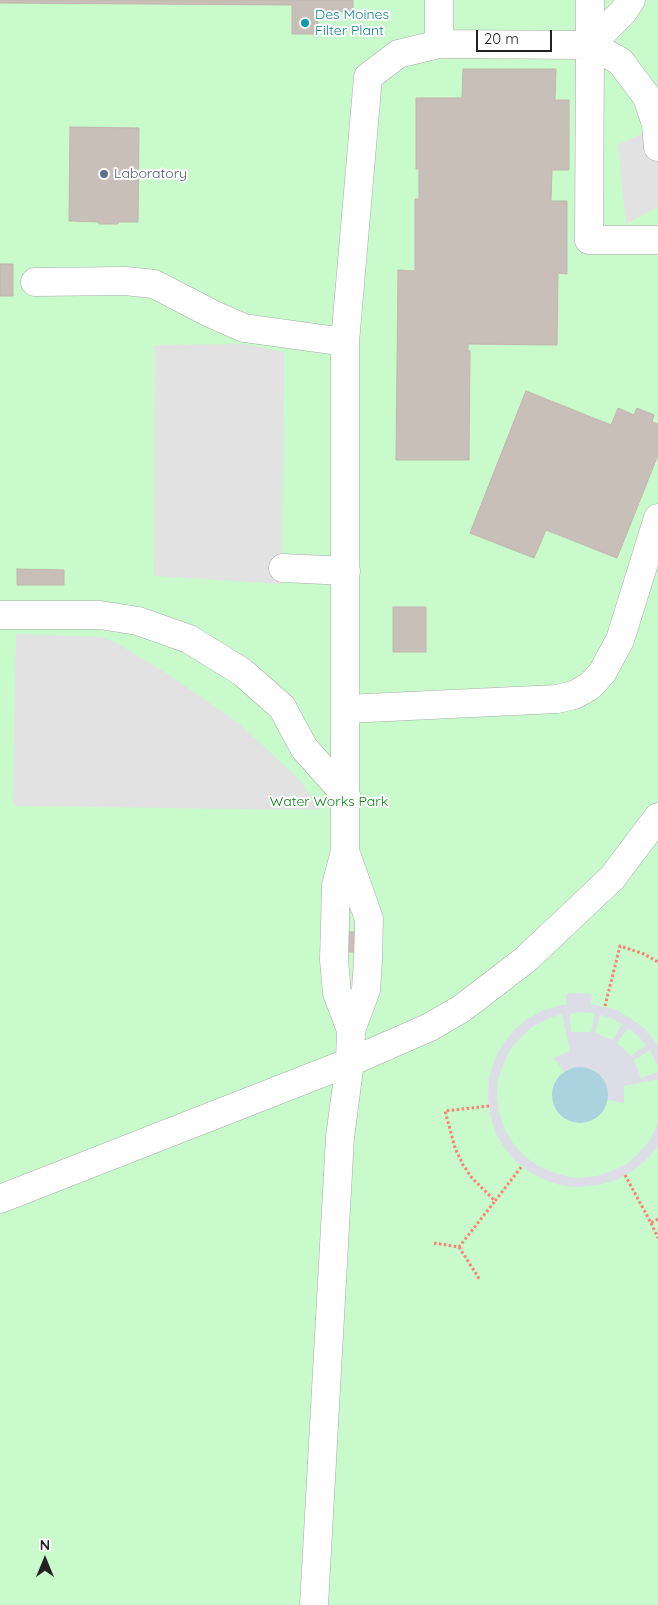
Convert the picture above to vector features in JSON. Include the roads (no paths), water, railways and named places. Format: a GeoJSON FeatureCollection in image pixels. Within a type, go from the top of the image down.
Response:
{"type":"FeatureCollection","features":[{"type":"Feature","properties":{"kind":"lane"},"geometry":{"type":"LineString","coordinates":[[439,0],[439,44]]}},
{"type":"Feature","properties":{"kind":"lane"},"geometry":{"type":"LineString","coordinates":[[590,0],[589,240],[658,240]]}},
{"type":"Feature","properties":{"kind":"lane"},"geometry":{"type":"LineString","coordinates":[[590,44],[623,12],[631,0]]}},
{"type":"Feature","properties":{"kind":"lane"},"geometry":{"type":"LineString","coordinates":[[314,1605],[340,1137],[350,1062],[351,1030],[366,990],[369,919],[345,851],[345,342],[368,77],[398,54],[439,44],[590,44],[620,61],[647,97],[656,124],[658,147]]}},
{"type":"Feature","properties":{"kind":"lane"},"geometry":{"type":"LineString","coordinates":[[35,282],[126,281],[154,284],[266,340],[345,342]]}},
{"type":"Feature","properties":{"kind":"lane"},"geometry":{"type":"LineString","coordinates":[[346,708],[556,699],[574,696],[590,686],[602,673],[620,640],[658,518]]}},
{"type":"Feature","properties":{"kind":"lane"},"geometry":{"type":"LineString","coordinates":[[283,568],[346,571]]}},
{"type":"Feature","properties":{"kind":"lane"},"geometry":{"type":"LineString","coordinates":[[0,615],[100,615],[138,621],[189,639],[242,672],[282,707],[304,748],[346,795]]}},
{"type":"Feature","properties":{"kind":"lane"},"geometry":{"type":"LineString","coordinates":[[0,1199],[350,1062],[430,1027],[461,1009],[525,960],[612,878],[658,817]]}},
{"type":"Feature","properties":{"kind":"water"},"geometry":{"type":"Polygon","coordinates":[[[580,1067],[591,1069],[600,1075],[606,1084],[608,1095],[606,1106],[600,1115],[591,1121],[580,1123],[569,1121],[560,1115],[554,1106],[552,1095],[554,1084],[560,1075],[569,1069],[580,1067]]]}},
{"type":"Feature","properties":{"kind":"place","name":"Des Moines Filter Plant"},"geometry":{"type":"Point","coordinates":[305,23]}},
{"type":"Feature","properties":{"kind":"place","name":"Laboratory"},"geometry":{"type":"Point","coordinates":[104,174]}},
{"type":"Feature","properties":{"kind":"park label","name":"Water Works Park"},"geometry":{"type":"Point","coordinates":[329,802]}}]}
